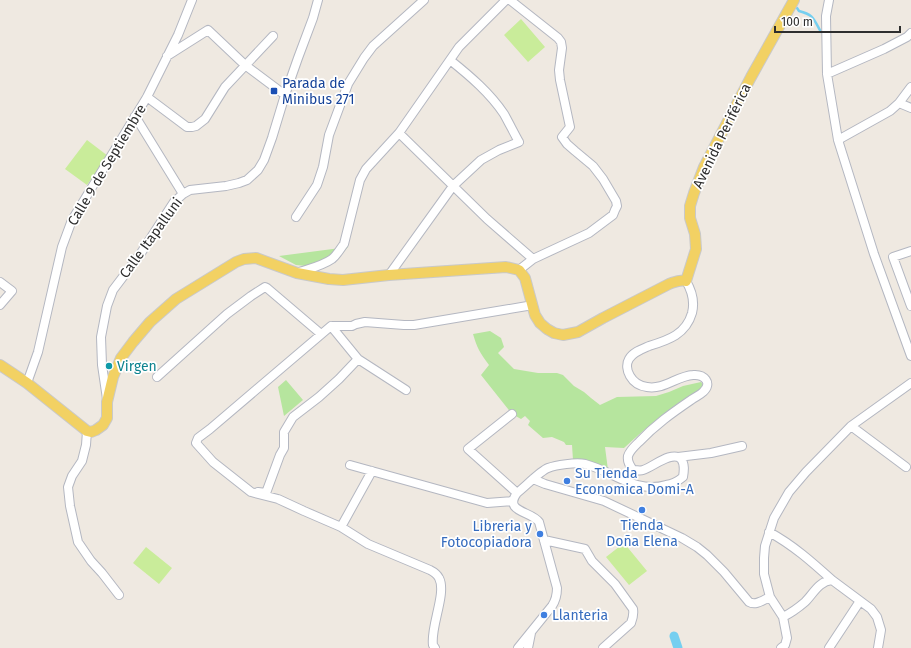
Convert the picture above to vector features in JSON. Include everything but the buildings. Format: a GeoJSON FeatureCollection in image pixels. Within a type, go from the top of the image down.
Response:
{"type":"FeatureCollection","features":[{"type":"Feature","properties":{"kind":"main road","name":"Avenida Periférica"},"geometry":{"type":"LineString","coordinates":[[686,281],[696,249],[695,234],[690,218],[690,206],[694,193],[704,167],[794,0]]}},
{"type":"Feature","properties":{"kind":"main road"},"geometry":{"type":"LineString","coordinates":[[0,365],[27,383],[87,431],[91,432],[103,425],[107,418],[107,402],[113,377],[121,358],[150,322],[176,299],[226,267],[244,259],[256,258],[297,273],[342,280],[389,275],[506,267],[519,270],[525,278],[535,315],[540,323],[554,333],[563,335],[578,332],[678,280],[686,281]]}},
{"type":"Feature","properties":{"kind":"street","name":"Calle 9 de Septiembre"},"geometry":{"type":"LineString","coordinates":[[27,383],[38,352],[62,247],[72,220],[147,97],[166,56],[178,35],[192,0]]}},
{"type":"Feature","properties":{"kind":"street","name":"Calle Itapalluni"},"geometry":{"type":"LineString","coordinates":[[107,402],[102,365],[101,337],[107,306],[113,290],[174,202],[183,194],[190,190],[239,183],[246,180],[258,170],[264,160],[272,138],[285,95],[318,0]]}},
{"type":"Feature","properties":{"kind":"street"},"geometry":{"type":"LineString","coordinates":[[296,217],[317,186],[323,167],[329,135],[348,84],[373,46],[424,0]]}},
{"type":"Feature","properties":{"kind":"street"},"geometry":{"type":"LineString","coordinates":[[297,273],[321,265],[332,259],[338,253],[344,244],[360,180],[366,169],[399,133],[459,47],[506,0]]}},
{"type":"Feature","properties":{"kind":"street"},"geometry":{"type":"LineString","coordinates":[[510,0],[561,42],[562,48],[559,70],[560,80],[570,127],[562,137],[567,144],[593,166],[603,179],[616,201],[617,206],[612,215],[589,233],[533,259],[519,270]]}},
{"type":"Feature","properties":{"kind":"street"},"geometry":{"type":"LineString","coordinates":[[829,0],[826,16],[828,74],[838,140],[874,254],[911,356]]}},
{"type":"Feature","properties":{"kind":"street"},"geometry":{"type":"LineString","coordinates":[[166,56],[208,30],[245,65],[285,95]]}},
{"type":"Feature","properties":{"kind":"street"},"geometry":{"type":"LineString","coordinates":[[828,74],[884,49],[907,37],[911,33]]}},
{"type":"Feature","properties":{"kind":"street"},"geometry":{"type":"LineString","coordinates":[[147,97],[188,127],[196,126],[205,119],[224,87],[273,36]]}},
{"type":"Feature","properties":{"kind":"street"},"geometry":{"type":"LineString","coordinates":[[389,275],[453,186],[481,160],[499,150],[519,142],[504,113],[487,92],[467,73],[450,60]]}},
{"type":"Feature","properties":{"kind":"street"},"geometry":{"type":"LineString","coordinates":[[838,140],[890,111],[899,103],[911,87]]}},
{"type":"Feature","properties":{"kind":"street"},"geometry":{"type":"LineString","coordinates":[[899,103],[911,108]]}},
{"type":"Feature","properties":{"kind":"street"},"geometry":{"type":"LineString","coordinates":[[135,116],[183,194]]}},
{"type":"Feature","properties":{"kind":"street"},"geometry":{"type":"LineString","coordinates":[[399,133],[487,219],[533,259]]}},
{"type":"Feature","properties":{"kind":"street"},"geometry":{"type":"LineString","coordinates":[[911,251],[893,257],[911,306]]}},
{"type":"Feature","properties":{"kind":"street"},"geometry":{"type":"LineString","coordinates":[[686,281],[691,288],[694,306],[690,321],[681,332],[663,342],[637,351],[628,360],[628,372],[632,380],[640,386],[651,388],[694,375],[701,376],[705,378],[707,383],[706,389],[653,428],[630,452],[628,458],[629,464],[633,470],[641,471],[672,456],[678,457],[711,453],[742,446]]}},
{"type":"Feature","properties":{"kind":"street"},"geometry":{"type":"LineString","coordinates":[[0,282],[12,291],[0,304]]}},
{"type":"Feature","properties":{"kind":"street"},"geometry":{"type":"LineString","coordinates":[[157,377],[227,314],[265,287],[321,334]]}},
{"type":"Feature","properties":{"kind":"street"},"geometry":{"type":"LineString","coordinates":[[435,648],[432,646],[432,637],[442,585],[437,574],[368,544],[341,527],[278,498],[251,492],[213,462],[196,443],[198,438],[330,326],[352,326],[364,322],[414,325],[533,305]]}},
{"type":"Feature","properties":{"kind":"street"},"geometry":{"type":"LineString","coordinates":[[330,326],[358,359],[406,390]]}},
{"type":"Feature","properties":{"kind":"street"},"geometry":{"type":"LineString","coordinates":[[251,492],[266,492],[284,448],[284,432],[293,417],[319,397],[358,359]]}},
{"type":"Feature","properties":{"kind":"street"},"geometry":{"type":"LineString","coordinates":[[781,648],[785,645],[787,638],[783,617],[770,597],[764,574],[765,546],[774,518],[789,492],[806,472],[851,426],[911,383]]}},
{"type":"Feature","properties":{"kind":"street"},"geometry":{"type":"LineString","coordinates":[[512,414],[468,449],[517,493]]}},
{"type":"Feature","properties":{"kind":"street"},"geometry":{"type":"LineString","coordinates":[[851,426],[906,467]]}},
{"type":"Feature","properties":{"kind":"street"},"geometry":{"type":"LineString","coordinates":[[87,431],[86,445],[82,460],[72,476],[68,487],[70,506],[78,542],[118,596]]}},
{"type":"Feature","properties":{"kind":"street"},"geometry":{"type":"LineString","coordinates":[[512,501],[517,493],[546,468],[562,464],[583,463],[636,485],[648,488],[676,483],[683,477],[684,466],[682,460],[678,457]]}},
{"type":"Feature","properties":{"kind":"street"},"geometry":{"type":"LineString","coordinates":[[350,465],[488,503],[512,501]]}},
{"type":"Feature","properties":{"kind":"street"},"geometry":{"type":"LineString","coordinates":[[341,527],[372,471]]}},
{"type":"Feature","properties":{"kind":"street"},"geometry":{"type":"LineString","coordinates":[[533,479],[604,501],[682,538],[707,555],[752,604],[756,604],[770,597]]}},
{"type":"Feature","properties":{"kind":"street"},"geometry":{"type":"LineString","coordinates":[[512,501],[513,505],[518,510],[533,517],[539,522],[557,588],[556,601],[520,648]]}},
{"type":"Feature","properties":{"kind":"street"},"geometry":{"type":"LineString","coordinates":[[769,532],[782,539],[801,553],[832,580],[870,609],[877,617],[881,630],[878,648]]}},
{"type":"Feature","properties":{"kind":"street"},"geometry":{"type":"LineString","coordinates":[[544,540],[585,549],[592,561],[615,584],[630,605],[633,614],[631,622],[603,648]]}},
{"type":"Feature","properties":{"kind":"street"},"geometry":{"type":"LineString","coordinates":[[783,617],[794,611],[821,583],[832,580]]}},
{"type":"Feature","properties":{"kind":"street"},"geometry":{"type":"LineString","coordinates":[[829,648],[860,601]]}},
{"type":"Feature","properties":{"kind":"street"},"geometry":{"type":"LineString","coordinates":[[520,648],[528,648],[531,632]]}},
{"type":"Feature","properties":{"kind":"green space"},"geometry":{"type":"Polygon","coordinates":[[[521,19],[545,47],[528,62],[504,35],[521,19]]]}},
{"type":"Feature","properties":{"kind":"green space"},"geometry":{"type":"Polygon","coordinates":[[[87,140],[108,156],[87,185],[65,169],[87,140]]]}},
{"type":"Feature","properties":{"kind":"green space"},"geometry":{"type":"Polygon","coordinates":[[[348,247],[336,261],[317,267],[296,265],[279,256],[348,247]]]}},
{"type":"Feature","properties":{"kind":"green space"},"geometry":{"type":"Polygon","coordinates":[[[490,331],[501,338],[504,347],[498,353],[514,369],[538,373],[557,373],[563,375],[574,386],[600,405],[617,397],[656,396],[683,386],[701,382],[703,385],[698,391],[662,415],[624,448],[605,447],[608,470],[573,460],[572,445],[566,445],[564,442],[552,437],[543,438],[528,425],[530,421],[525,416],[521,419],[512,414],[481,375],[489,365],[479,350],[473,334],[490,331]]]}},
{"type":"Feature","properties":{"kind":"green space"},"geometry":{"type":"Polygon","coordinates":[[[286,380],[303,400],[284,416],[278,387],[286,380]]]}},
{"type":"Feature","properties":{"kind":"green space"},"geometry":{"type":"Polygon","coordinates":[[[624,543],[647,571],[629,585],[606,557],[624,543]]]}},
{"type":"Feature","properties":{"kind":"green space"},"geometry":{"type":"Polygon","coordinates":[[[146,547],[172,568],[159,584],[133,563],[146,547]]]}},
{"type":"Feature","properties":{"kind":"waterway"},"geometry":{"type":"LineString","coordinates":[[797,8],[799,11],[808,14],[813,18],[821,32]]}},
{"type":"Feature","properties":{"kind":"waterway"},"geometry":{"type":"LineString","coordinates":[[674,636],[678,648]]}},
{"type":"Feature","properties":{"kind":"place","name":"Parada de Minibus 271"},"geometry":{"type":"Point","coordinates":[274,91]}},
{"type":"Feature","properties":{"kind":"place","name":"Virgen"},"geometry":{"type":"Point","coordinates":[109,366]}},
{"type":"Feature","properties":{"kind":"place","name":"Su Tienda Economica Domi-A"},"geometry":{"type":"Point","coordinates":[567,481]}},
{"type":"Feature","properties":{"kind":"place","name":"Tienda Doña Elena"},"geometry":{"type":"Point","coordinates":[642,510]}},
{"type":"Feature","properties":{"kind":"place","name":"Libreria y Fotocopiadora"},"geometry":{"type":"Point","coordinates":[540,534]}},
{"type":"Feature","properties":{"kind":"place","name":"Llanteria"},"geometry":{"type":"Point","coordinates":[544,615]}}]}
